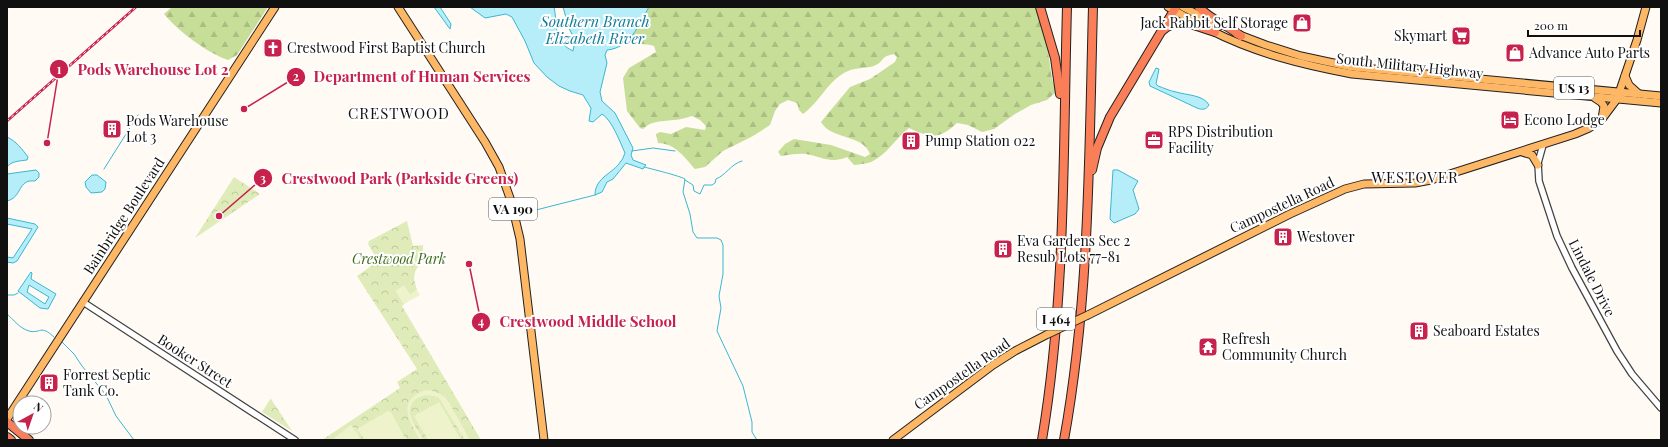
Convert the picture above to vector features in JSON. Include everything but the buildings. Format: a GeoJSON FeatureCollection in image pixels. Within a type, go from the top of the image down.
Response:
{"type":"FeatureCollection","features":[{"type":"Feature","properties":{"kind":"highway"},"geometry":{"type":"LineString","coordinates":[[1040,7],[1055,58],[1058,76],[1061,106],[1063,198]]}},
{"type":"Feature","properties":{"kind":"highway","name":"I 464"},"geometry":{"type":"LineString","coordinates":[[1042,440],[1050,383],[1059,294],[1063,198],[1067,7]]}},
{"type":"Feature","properties":{"kind":"highway","name":"I 464"},"geometry":{"type":"LineString","coordinates":[[1064,440],[1071,398],[1081,310],[1088,193],[1093,7]]}},
{"type":"Feature","properties":{"kind":"highway"},"geometry":{"type":"LineString","coordinates":[[1198,7],[1241,36]]}},
{"type":"Feature","properties":{"kind":"highway"},"geometry":{"type":"LineString","coordinates":[[1088,193],[1098,148],[1105,127],[1161,32],[1173,8]]}},
{"type":"Feature","properties":{"kind":"highway"},"geometry":{"type":"LineString","coordinates":[[1161,32],[1169,25],[1182,22],[1215,32]]}},
{"type":"Feature","properties":{"kind":"highway"},"geometry":{"type":"LineString","coordinates":[[9,427],[11,440]]}},
{"type":"Feature","properties":{"kind":"highway"},"geometry":{"type":"LineString","coordinates":[[9,427],[23,440]]}},
{"type":"Feature","properties":{"kind":"highway"},"geometry":{"type":"LineString","coordinates":[[9,427],[29,440]]}},
{"type":"Feature","properties":{"kind":"main road","name":"Bainbridge Boulevard"},"geometry":{"type":"LineString","coordinates":[[9,427],[83,302],[275,7]]}},
{"type":"Feature","properties":{"kind":"main road","name":"VA 190"},"geometry":{"type":"LineString","coordinates":[[398,7],[485,142],[499,168],[515,213],[520,238],[544,440]]}},
{"type":"Feature","properties":{"kind":"main road","name":"South Military Highway"},"geometry":{"type":"LineString","coordinates":[[1183,7],[1241,36],[1301,56],[1352,67],[1661,96]]}},
{"type":"Feature","properties":{"kind":"main road","name":"Campostella Road"},"geometry":{"type":"LineString","coordinates":[[893,440],[993,365],[1015,351],[1289,215],[1345,189],[1364,184],[1415,183],[1431,180],[1522,152],[1588,128],[1602,119],[1617,99],[1646,7]]}},
{"type":"Feature","properties":{"kind":"main road","name":"South Military Highway"},"geometry":{"type":"LineString","coordinates":[[1173,8],[1215,32],[1250,47],[1287,60],[1319,68],[1352,74],[1661,103]]}},
{"type":"Feature","properties":{"kind":"main road"},"geometry":{"type":"LineString","coordinates":[[1625,76],[1629,85],[1640,94]]}},
{"type":"Feature","properties":{"kind":"main road"},"geometry":{"type":"LineString","coordinates":[[1593,97],[1604,106],[1602,119]]}},
{"type":"Feature","properties":{"kind":"main road"},"geometry":{"type":"LineString","coordinates":[[1522,152],[1532,155],[1538,166]]}},
{"type":"Feature","properties":{"kind":"street","name":"Lindale Drive"},"geometry":{"type":"LineString","coordinates":[[1543,145],[1538,166],[1539,181],[1557,236],[1572,268],[1617,352],[1632,374],[1661,408]]}},
{"type":"Feature","properties":{"kind":"street","name":"Booker Street"},"geometry":{"type":"LineString","coordinates":[[83,302],[295,440]]}},
{"type":"Feature","properties":{"kind":"green space"},"geometry":{"type":"Polygon","coordinates":[[[172,7],[268,7],[237,55],[228,60],[193,41],[170,21],[164,14],[172,7]]]}},
{"type":"Feature","properties":{"kind":"green space"},"geometry":{"type":"Polygon","coordinates":[[[649,7],[1036,7],[1047,44],[1052,79],[1056,92],[1047,100],[1031,105],[994,129],[982,132],[968,125],[957,123],[951,129],[934,136],[923,134],[909,128],[883,154],[873,161],[866,163],[854,165],[847,157],[831,160],[806,154],[781,156],[778,152],[785,144],[794,139],[831,145],[865,157],[870,154],[861,143],[832,132],[821,122],[850,87],[870,79],[895,62],[897,57],[894,54],[885,57],[873,66],[851,70],[841,75],[829,85],[803,114],[799,110],[797,103],[788,100],[780,104],[775,111],[770,125],[753,136],[723,151],[705,167],[695,169],[675,148],[658,143],[656,134],[660,132],[671,134],[686,127],[705,130],[706,126],[700,120],[692,116],[660,121],[643,129],[640,128],[627,111],[623,78],[629,68],[656,52],[654,46],[628,41],[649,7]]]}},
{"type":"Feature","properties":{"kind":"green space"},"geometry":{"type":"Polygon","coordinates":[[[234,177],[260,194],[195,238],[234,177]]]}},
{"type":"Feature","properties":{"kind":"green space","name":"Crestwood Park"},"geometry":{"type":"Polygon","coordinates":[[[407,221],[413,246],[423,245],[423,256],[415,272],[414,279],[417,290],[410,295],[404,286],[396,291],[404,304],[402,306],[481,440],[322,440],[400,388],[397,382],[417,369],[357,276],[378,261],[368,244],[369,241],[407,221]]]}},
{"type":"Feature","properties":{"kind":"green space"},"geometry":{"type":"Polygon","coordinates":[[[404,286],[410,295],[417,290],[420,295],[404,304],[396,291],[404,286]]]}},
{"type":"Feature","properties":{"kind":"green space"},"geometry":{"type":"Polygon","coordinates":[[[426,390],[442,395],[447,399],[470,440],[465,440],[439,398],[429,395],[419,397],[412,403],[410,408],[412,421],[424,440],[420,440],[409,418],[408,405],[411,399],[417,394],[426,390]]]}},
{"type":"Feature","properties":{"kind":"green space"},"geometry":{"type":"Polygon","coordinates":[[[271,399],[292,431],[262,412],[271,399]]]}},
{"type":"Feature","properties":{"kind":"green space"},"geometry":{"type":"Polygon","coordinates":[[[439,402],[461,440],[428,440],[414,416],[439,402]]]}},
{"type":"Feature","properties":{"kind":"green space"},"geometry":{"type":"Polygon","coordinates":[[[388,411],[391,412],[406,440],[365,440],[357,429],[388,411]]]}},
{"type":"Feature","properties":{"kind":"green space"},"geometry":{"type":"Polygon","coordinates":[[[351,425],[358,434],[360,440],[332,440],[351,425]]]}},
{"type":"Feature","properties":{"kind":"water"},"geometry":{"type":"Polygon","coordinates":[[[434,7],[440,7],[451,24],[450,29],[434,7]]]}},
{"type":"Feature","properties":{"kind":"water","name":"Southern Branch Elizabeth River"},"geometry":{"type":"Polygon","coordinates":[[[470,7],[554,7],[559,37],[566,47],[573,51],[575,41],[569,28],[563,7],[649,7],[628,40],[622,45],[607,50],[605,55],[607,63],[600,92],[602,101],[615,113],[633,148],[631,155],[633,160],[646,165],[643,169],[626,163],[613,179],[607,182],[602,192],[595,195],[598,184],[618,165],[625,153],[609,121],[602,114],[593,122],[589,121],[591,108],[583,95],[559,86],[547,77],[534,63],[525,41],[512,17],[506,14],[485,18],[470,7]]]}},
{"type":"Feature","properties":{"kind":"water"},"geometry":{"type":"Polygon","coordinates":[[[1156,68],[1159,69],[1156,84],[1158,86],[1172,91],[1199,97],[1207,102],[1209,105],[1208,107],[1204,109],[1197,108],[1150,86],[1149,82],[1156,68]]]}},
{"type":"Feature","properties":{"kind":"water"},"geometry":{"type":"Polygon","coordinates":[[[7,137],[21,148],[28,157],[27,160],[13,162],[7,167],[7,137]]]}},
{"type":"Feature","properties":{"kind":"water"},"geometry":{"type":"Polygon","coordinates":[[[36,170],[39,173],[39,177],[35,181],[29,181],[22,185],[16,196],[7,201],[7,174],[36,170]]]}},
{"type":"Feature","properties":{"kind":"water"},"geometry":{"type":"Polygon","coordinates":[[[1113,170],[1118,170],[1138,181],[1133,190],[1139,209],[1135,214],[1114,223],[1110,219],[1113,170]]]}},
{"type":"Feature","properties":{"kind":"water"},"geometry":{"type":"Polygon","coordinates":[[[92,175],[97,175],[106,182],[105,189],[102,192],[91,193],[86,187],[85,182],[92,175]]]}},
{"type":"Feature","properties":{"kind":"water"},"geometry":{"type":"Polygon","coordinates":[[[7,218],[35,224],[38,227],[17,261],[13,263],[7,262],[7,257],[13,258],[32,229],[7,224],[7,218]]]}},
{"type":"Feature","properties":{"kind":"water"},"geometry":{"type":"Polygon","coordinates":[[[31,272],[31,279],[56,294],[48,309],[40,308],[18,291],[31,272]],[[29,285],[27,292],[45,304],[49,297],[29,285]]]}},
{"type":"Feature","properties":{"kind":"waterway"},"geometry":{"type":"LineString","coordinates":[[104,169],[138,115]]}},
{"type":"Feature","properties":{"kind":"waterway"},"geometry":{"type":"LineString","coordinates":[[632,151],[653,148],[675,151]]}},
{"type":"Feature","properties":{"kind":"waterway"},"geometry":{"type":"LineString","coordinates":[[685,180],[693,185],[694,191],[700,194],[704,185],[712,185],[715,183],[716,179],[738,162],[742,161]]}},
{"type":"Feature","properties":{"kind":"waterway"},"geometry":{"type":"LineString","coordinates":[[644,167],[685,179],[683,192],[690,214],[693,232],[697,238],[717,238],[721,240],[723,245],[723,274],[719,296],[721,308],[717,331],[743,386],[752,422],[752,432],[757,440]]}},
{"type":"Feature","properties":{"kind":"waterway"},"geometry":{"type":"LineString","coordinates":[[536,210],[595,195]]}},
{"type":"Feature","properties":{"kind":"waterway"},"geometry":{"type":"LineString","coordinates":[[7,295],[14,295],[18,293]]}},
{"type":"Feature","properties":{"kind":"waterway"},"geometry":{"type":"LineString","coordinates":[[7,314],[25,330],[33,332],[43,330],[54,337]]}},
{"type":"Feature","properties":{"kind":"waterway"},"geometry":{"type":"LineString","coordinates":[[62,342],[74,354],[106,395],[116,416],[134,440]]}},
{"type":"Feature","properties":{"kind":"railway"},"geometry":{"type":"LineString","coordinates":[[7,121],[136,7]]}},
{"type":"Feature","properties":{"kind":"place","name":"Jack Rabbit Self Storage"},"geometry":{"type":"Point","coordinates":[1302,23]}},
{"type":"Feature","properties":{"kind":"place","name":"Skymart"},"geometry":{"type":"Point","coordinates":[1461,36]}},
{"type":"Feature","properties":{"kind":"place","name":"Crestwood First Baptist Church"},"geometry":{"type":"Point","coordinates":[273,48]}},
{"type":"Feature","properties":{"kind":"place","name":"Advance Auto Parts"},"geometry":{"type":"Point","coordinates":[1515,53]}},
{"type":"Feature","properties":{"kind":"place","name":"Department of Human Services"},"geometry":{"type":"Point","coordinates":[244,109]}},
{"type":"Feature","properties":{"kind":"place","name":"Econo Lodge"},"geometry":{"type":"Point","coordinates":[1510,120]}},
{"type":"Feature","properties":{"kind":"place","name":"Pods Warehouse Lot 3"},"geometry":{"type":"Point","coordinates":[112,129]}},
{"type":"Feature","properties":{"kind":"place","name":"RPS Distribution Facility"},"geometry":{"type":"Point","coordinates":[1154,140]}},
{"type":"Feature","properties":{"kind":"place","name":"Pump Station 022"},"geometry":{"type":"Point","coordinates":[911,141]}},
{"type":"Feature","properties":{"kind":"place","name":"Pods Warehouse Lot 2"},"geometry":{"type":"Point","coordinates":[47,143]}},
{"type":"Feature","properties":{"kind":"place","name":"Crestwood Park (Parkside Greens)"},"geometry":{"type":"Point","coordinates":[219,216]}},
{"type":"Feature","properties":{"kind":"place","name":"Westover"},"geometry":{"type":"Point","coordinates":[1283,237]}},
{"type":"Feature","properties":{"kind":"place","name":"Eva Gardens Sec 2 Resub Lots 77-81"},"geometry":{"type":"Point","coordinates":[1003,249]}},
{"type":"Feature","properties":{"kind":"place","name":"Crestwood Middle School"},"geometry":{"type":"Point","coordinates":[469,264]}},
{"type":"Feature","properties":{"kind":"place","name":"Seaboard Estates"},"geometry":{"type":"Point","coordinates":[1419,331]}},
{"type":"Feature","properties":{"kind":"place","name":"Refresh Community Church"},"geometry":{"type":"Point","coordinates":[1208,347]}},
{"type":"Feature","properties":{"kind":"place","name":"Forrest Septic Tank Co."},"geometry":{"type":"Point","coordinates":[49,383]}},
{"type":"Feature","properties":{"kind":"district","name":"CRESTWOOD"},"geometry":{"type":"Point","coordinates":[399,114]}},
{"type":"Feature","properties":{"kind":"district","name":"WESTOVER"},"geometry":{"type":"Point","coordinates":[1415,178]}}]}
